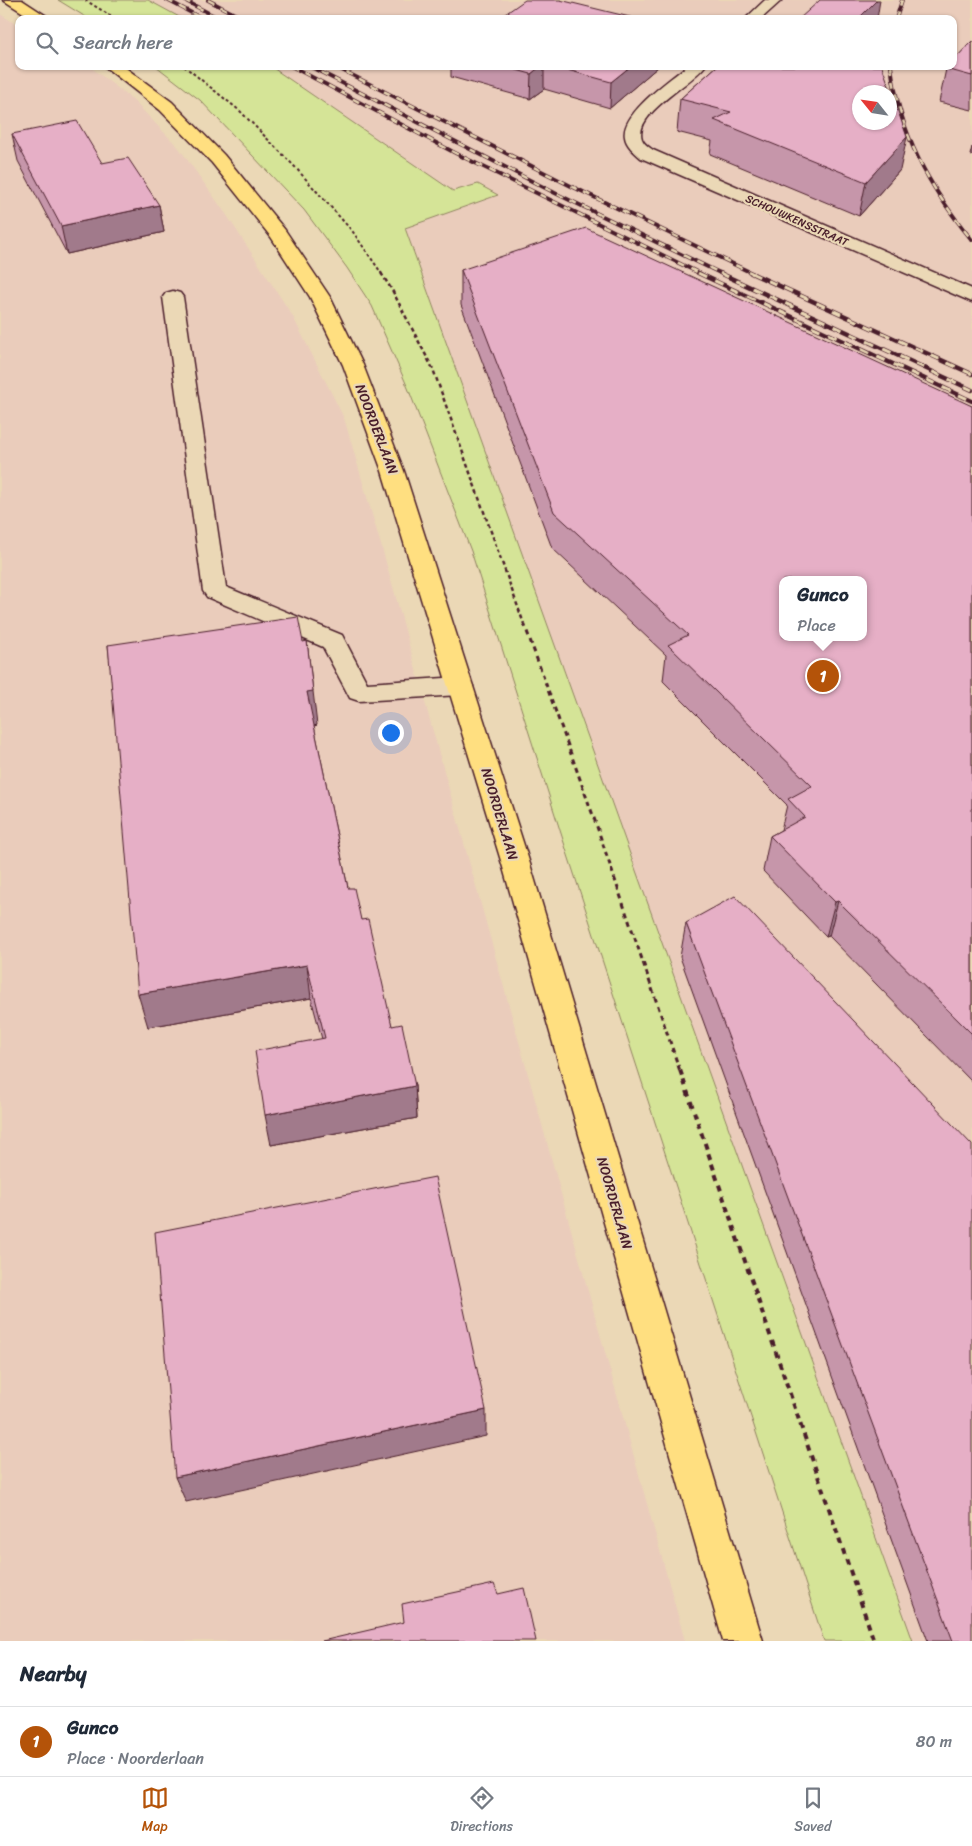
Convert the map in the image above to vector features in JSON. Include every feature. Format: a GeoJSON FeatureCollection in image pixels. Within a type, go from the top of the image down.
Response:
{"type":"FeatureCollection","features":[{"type":"Feature","properties":{"kind":"main road"},"geometry":{"type":"LineString","coordinates":[[11,0],[37,15]]}},
{"type":"Feature","properties":{"kind":"main road","name":"NOORDERLAAN"},"geometry":{"type":"LineString","coordinates":[[117,70],[166,106],[218,159],[278,234],[320,297],[353,365],[393,471],[518,873],[744,1641]]}},
{"type":"Feature","properties":{"kind":"street"},"geometry":{"type":"LineString","coordinates":[[757,15],[774,0]]}},
{"type":"Feature","properties":{"kind":"street","name":"SCHOUWKENSSTRAAT"},"geometry":{"type":"LineString","coordinates":[[693,70],[642,115],[635,124],[634,141],[639,147],[656,158],[972,296]]}},
{"type":"Feature","properties":{"kind":"street"},"geometry":{"type":"LineString","coordinates":[[173,297],[215,591],[333,642],[359,692],[460,686]]}},
{"type":"Feature","properties":{"kind":"path"},"geometry":{"type":"LineString","coordinates":[[85,0],[109,15]]}},
{"type":"Feature","properties":{"kind":"path"},"geometry":{"type":"LineString","coordinates":[[189,70],[240,111],[295,167],[353,232],[392,290],[433,369],[596,821],[874,1641]]}},
{"type":"Feature","properties":{"kind":"shaded area"},"geometry":{"type":"Polygon","coordinates":[[[148,0],[972,0],[972,1641],[913,1641],[405,227],[498,195],[478,184],[453,191],[276,70],[957,70],[957,15],[176,15],[148,0]]]}},
{"type":"Feature","properties":{"kind":"shaded area"},"geometry":{"type":"Polygon","coordinates":[[[0,14],[15,23],[15,70],[94,70],[132,99],[179,148],[226,214],[292,315],[344,418],[390,576],[685,1641],[0,1641],[0,14]]]}},
{"type":"Feature","properties":{"kind":"green space"},"geometry":{"type":"Polygon","coordinates":[[[58,0],[148,0],[176,15],[82,15],[58,0]]]}},
{"type":"Feature","properties":{"kind":"green space"},"geometry":{"type":"Polygon","coordinates":[[[161,70],[276,70],[453,191],[478,184],[498,195],[405,228],[913,1641],[824,1641],[471,551],[408,388],[372,306],[347,268],[304,210],[200,100],[161,70]]]}},
{"type":"Feature","properties":{"kind":"building"},"geometry":{"type":"Polygon","coordinates":[[[525,0],[560,0],[622,15],[504,15],[525,0]]]}},
{"type":"Feature","properties":{"kind":"building"},"geometry":{"type":"Polygon","coordinates":[[[820,0],[877,0],[862,15],[803,15],[820,0]]]}},
{"type":"Feature","properties":{"kind":"building"},"geometry":{"type":"Polygon","coordinates":[[[972,41],[972,76],[950,70],[957,70],[957,57],[972,41]]]}},
{"type":"Feature","properties":{"kind":"building"},"geometry":{"type":"Polygon","coordinates":[[[516,70],[536,70],[531,74],[516,70]]]}},
{"type":"Feature","properties":{"kind":"building"},"geometry":{"type":"Polygon","coordinates":[[[568,70],[626,70],[611,82],[568,70]]]}},
{"type":"Feature","properties":{"kind":"building"},"geometry":{"type":"Polygon","coordinates":[[[713,70],[883,70],[889,85],[852,85],[852,130],[897,130],[897,109],[907,137],[866,182],[714,120],[731,112],[680,99],[713,70]]]}},
{"type":"Feature","properties":{"kind":"building"},"geometry":{"type":"Polygon","coordinates":[[[77,121],[102,163],[128,158],[159,205],[61,226],[12,134],[77,121]]]}},
{"type":"Feature","properties":{"kind":"building"},"geometry":{"type":"Polygon","coordinates":[[[586,228],[972,406],[972,1034],[838,901],[835,902],[770,836],[805,817],[788,799],[812,786],[668,645],[688,635],[554,512],[461,270],[586,228]]]}},
{"type":"Feature","properties":{"kind":"building"},"geometry":{"type":"Polygon","coordinates":[[[298,617],[303,642],[307,641],[313,691],[307,692],[348,888],[354,888],[361,920],[368,919],[392,1026],[402,1024],[415,1086],[265,1115],[255,1051],[325,1038],[307,965],[138,994],[108,645],[298,617]]]}},
{"type":"Feature","properties":{"kind":"building"},"geometry":{"type":"Polygon","coordinates":[[[735,896],[972,1145],[972,1641],[953,1641],[686,923],[735,896]]]}},
{"type":"Feature","properties":{"kind":"building"},"geometry":{"type":"Polygon","coordinates":[[[435,1177],[486,1410],[175,1477],[155,1232],[435,1177]]]}},
{"type":"Feature","properties":{"kind":"building"},"geometry":{"type":"Polygon","coordinates":[[[494,1584],[498,1594],[524,1588],[536,1641],[322,1641],[404,1622],[402,1604],[494,1584]]]}},
{"type":"Feature","properties":{"kind":"railway"},"geometry":{"type":"LineString","coordinates":[[167,0],[195,15]]}},
{"type":"Feature","properties":{"kind":"railway"},"geometry":{"type":"LineString","coordinates":[[184,0],[212,15]]}},
{"type":"Feature","properties":{"kind":"railway"},"geometry":{"type":"LineString","coordinates":[[208,0],[236,15]]}},
{"type":"Feature","properties":{"kind":"railway"},"geometry":{"type":"LineString","coordinates":[[897,15],[902,0]]}},
{"type":"Feature","properties":{"kind":"railway"},"geometry":{"type":"LineString","coordinates":[[299,70],[459,155],[701,274]]}},
{"type":"Feature","properties":{"kind":"railway"},"geometry":{"type":"LineString","coordinates":[[317,70],[555,193],[722,274]]}},
{"type":"Feature","properties":{"kind":"railway"},"geometry":{"type":"LineString","coordinates":[[342,70],[571,186],[754,274]]}},
{"type":"Feature","properties":{"kind":"railway"},"geometry":{"type":"LineString","coordinates":[[892,70],[901,115],[918,159],[942,200],[972,240]]}},
{"type":"Feature","properties":{"kind":"railway"},"geometry":{"type":"LineString","coordinates":[[698,273],[972,401]]}},
{"type":"Feature","properties":{"kind":"railway"},"geometry":{"type":"LineString","coordinates":[[720,273],[972,390]]}},
{"type":"Feature","properties":{"kind":"railway"},"geometry":{"type":"LineString","coordinates":[[751,273],[972,374]]}},
{"type":"Feature","properties":{"kind":"place","name":"Gunco"},"geometry":{"type":"Point","coordinates":[823,676]}}]}
